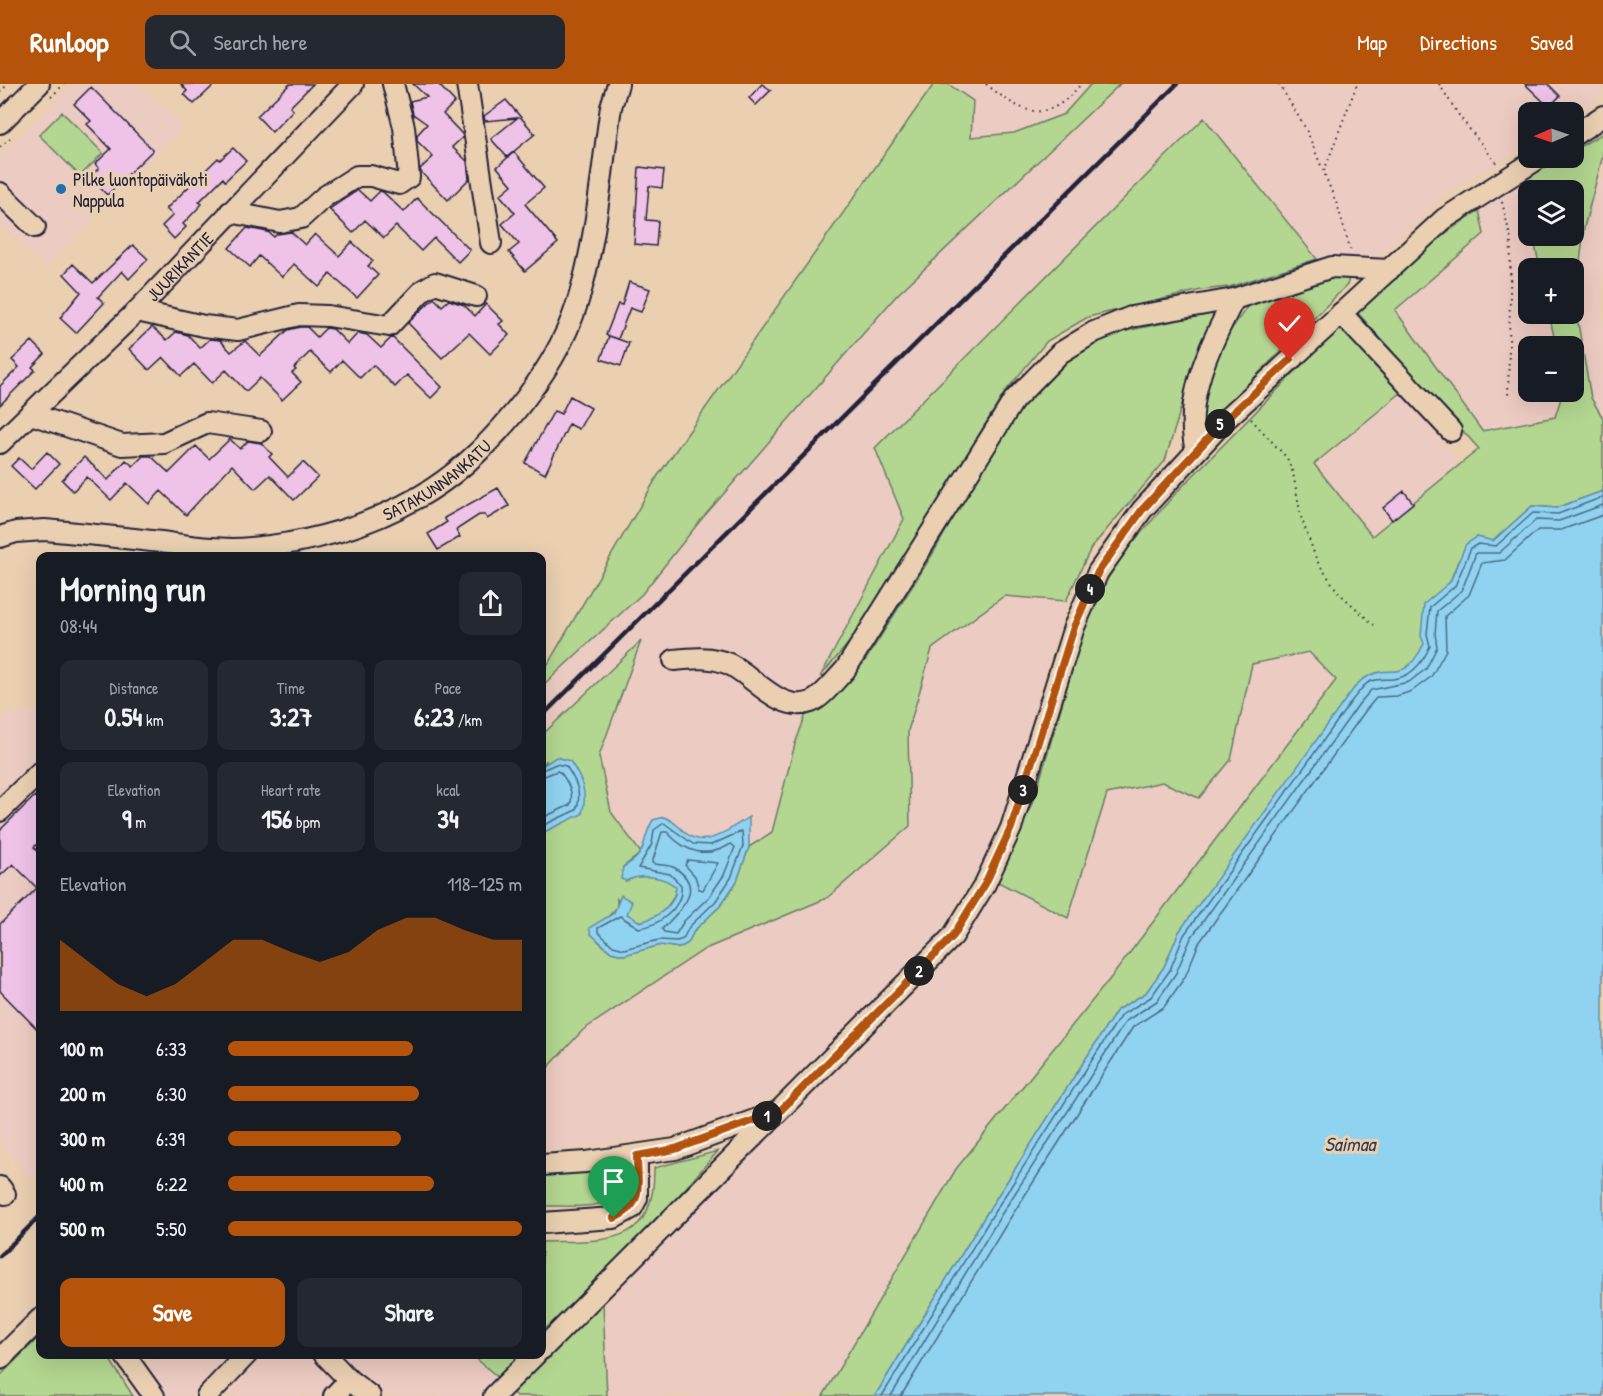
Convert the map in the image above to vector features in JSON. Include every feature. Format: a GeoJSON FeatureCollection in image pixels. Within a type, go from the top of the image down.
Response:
{"type":"FeatureCollection","features":[{"type":"Feature","properties":{"kind":"street"},"geometry":{"type":"LineString","coordinates":[[0,123],[39,84]]}},
{"type":"Feature","properties":{"kind":"street","name":"JUURIKANTIE"},"geometry":{"type":"LineString","coordinates":[[0,443],[137,311],[353,84]]}},
{"type":"Feature","properties":{"kind":"street"},"geometry":{"type":"LineString","coordinates":[[231,212],[280,222],[301,218],[324,197],[357,176],[371,176],[399,184],[409,177],[404,127],[393,84]]}},
{"type":"Feature","properties":{"kind":"street"},"geometry":{"type":"LineString","coordinates":[[467,84],[491,243]]}},
{"type":"Feature","properties":{"kind":"street","name":"SATAKUNNANKATU"},"geometry":{"type":"LineString","coordinates":[[0,537],[16,532],[44,530],[219,549],[261,547],[326,536],[394,510],[438,483],[492,437],[525,399],[558,351],[576,305],[590,254],[611,107],[618,84]]}},
{"type":"Feature","properties":{"kind":"street"},"geometry":{"type":"LineString","coordinates":[[1584,128],[1603,116]]}},
{"type":"Feature","properties":{"kind":"street"},"geometry":{"type":"LineString","coordinates":[[546,1345],[953,936],[985,884],[1011,828],[1074,627],[1098,572],[1142,510],[1239,406],[1444,219],[1523,168]]}},
{"type":"Feature","properties":{"kind":"street"},"geometry":{"type":"LineString","coordinates":[[0,193],[35,227]]}},
{"type":"Feature","properties":{"kind":"street"},"geometry":{"type":"LineString","coordinates":[[674,660],[706,657],[730,664],[777,698],[797,703],[811,702],[845,670],[1014,400],[1060,353],[1094,332],[1131,317],[1234,299],[1332,267],[1389,270]]}},
{"type":"Feature","properties":{"kind":"street"},"geometry":{"type":"LineString","coordinates":[[137,311],[204,326],[238,330],[299,315],[328,316],[389,326],[423,290],[435,283],[476,296]]}},
{"type":"Feature","properties":{"kind":"street"},"geometry":{"type":"LineString","coordinates":[[1196,451],[1191,430],[1192,409],[1210,345],[1234,299]]}},
{"type":"Feature","properties":{"kind":"street"},"geometry":{"type":"LineString","coordinates":[[1341,313],[1451,431]]}},
{"type":"Feature","properties":{"kind":"street"},"geometry":{"type":"LineString","coordinates":[[31,414],[122,445],[164,443],[207,423],[261,431]]}},
{"type":"Feature","properties":{"kind":"street"},"geometry":{"type":"LineString","coordinates":[[0,811],[36,776]]}},
{"type":"Feature","properties":{"kind":"street"},"geometry":{"type":"LineString","coordinates":[[546,1165],[637,1156],[675,1149],[780,1111]]}},
{"type":"Feature","properties":{"kind":"street"},"geometry":{"type":"LineString","coordinates":[[546,1223],[614,1218],[624,1214],[637,1198],[637,1156]]}},
{"type":"Feature","properties":{"kind":"street"},"geometry":{"type":"LineString","coordinates":[[0,1359],[36,1322]]}},
{"type":"Feature","properties":{"kind":"street"},"geometry":{"type":"LineString","coordinates":[[128,1359],[154,1396]]}},
{"type":"Feature","properties":{"kind":"street"},"geometry":{"type":"LineString","coordinates":[[207,1396],[242,1359]]}},
{"type":"Feature","properties":{"kind":"street"},"geometry":{"type":"LineString","coordinates":[[329,1359],[349,1380],[370,1396]]}},
{"type":"Feature","properties":{"kind":"street"},"geometry":{"type":"LineString","coordinates":[[494,1396],[531,1359]]}},
{"type":"Feature","properties":{"kind":"street"},"geometry":{"type":"LineString","coordinates":[[334,1396],[349,1380]]}},
{"type":"Feature","properties":{"kind":"path"},"geometry":{"type":"LineString","coordinates":[[0,92],[8,84]]}},
{"type":"Feature","properties":{"kind":"path"},"geometry":{"type":"LineString","coordinates":[[986,84],[1014,106],[1036,112],[1058,106],[1081,84]]}},
{"type":"Feature","properties":{"kind":"path"},"geometry":{"type":"LineString","coordinates":[[1279,84],[1306,129],[1324,172],[1338,207],[1355,267]]}},
{"type":"Feature","properties":{"kind":"path"},"geometry":{"type":"LineString","coordinates":[[1324,172],[1357,84]]}},
{"type":"Feature","properties":{"kind":"path"},"geometry":{"type":"LineString","coordinates":[[1439,84],[1502,181],[1511,240],[1508,399]]}},
{"type":"Feature","properties":{"kind":"path"},"geometry":{"type":"LineString","coordinates":[[1239,406],[1287,458],[1301,517],[1317,561],[1338,592],[1374,625]]}},
{"type":"Feature","properties":{"kind":"shaded area","name":"Pilke luontopäiväkoti Nappula"},"geometry":{"type":"Polygon","coordinates":[[[73,84],[139,84],[183,127],[45,267],[0,223],[0,155],[73,84]]]}},
{"type":"Feature","properties":{"kind":"shaded area"},"geometry":{"type":"Polygon","coordinates":[[[948,84],[1091,84],[1064,113],[1014,133],[971,137],[948,84]]]}},
{"type":"Feature","properties":{"kind":"shaded area"},"geometry":{"type":"Polygon","coordinates":[[[1120,84],[1603,84],[1603,96],[1584,109],[1584,102],[1518,102],[1518,152],[1452,189],[1375,258],[1317,259],[1204,118],[875,448],[904,519],[820,677],[795,744],[772,832],[749,847],[748,817],[709,840],[693,838],[674,821],[648,828],[647,841],[641,853],[611,812],[599,756],[640,642],[546,731],[546,682],[642,594],[700,521],[897,295],[1120,84]]]}},
{"type":"Feature","properties":{"kind":"shaded area"},"geometry":{"type":"Polygon","coordinates":[[[1603,155],[1603,418],[1591,398],[1584,358],[1584,336],[1580,336],[1578,324],[1584,324],[1584,258],[1581,258],[1582,246],[1584,246],[1584,228],[1603,155]]]}},
{"type":"Feature","properties":{"kind":"shaded area"},"geometry":{"type":"Polygon","coordinates":[[[1518,183],[1518,246],[1535,246],[1538,258],[1518,258],[1518,324],[1551,324],[1554,336],[1518,336],[1518,402],[1560,402],[1555,417],[1483,431],[1395,309],[1483,234],[1479,210],[1518,183]]]}},
{"type":"Feature","properties":{"kind":"shaded area"},"geometry":{"type":"Polygon","coordinates":[[[1402,392],[1462,466],[1372,536],[1313,464],[1402,392]]]}},
{"type":"Feature","properties":{"kind":"shaded area"},"geometry":{"type":"Polygon","coordinates":[[[1004,596],[1066,601],[1014,780],[985,858],[938,934],[784,1088],[744,1111],[667,1136],[546,1151],[546,1070],[582,1030],[705,949],[827,898],[910,826],[908,731],[931,649],[1004,596]]]}},
{"type":"Feature","properties":{"kind":"shaded area"},"geometry":{"type":"Polygon","coordinates":[[[1309,652],[1336,680],[1113,975],[956,1169],[823,1396],[607,1396],[603,1303],[954,955],[998,882],[1068,918],[1107,794],[1162,782],[1231,760],[1252,664],[1309,652]]]}},
{"type":"Feature","properties":{"kind":"shaded area"},"geometry":{"type":"Polygon","coordinates":[[[36,710],[36,1173],[31,1179],[0,1143],[0,723],[10,713],[36,710]]]}},
{"type":"Feature","properties":{"kind":"shaded area"},"geometry":{"type":"Polygon","coordinates":[[[155,1359],[478,1359],[516,1396],[133,1396],[129,1391],[155,1359]]]}},
{"type":"Feature","properties":{"kind":"green space"},"geometry":{"type":"Polygon","coordinates":[[[934,84],[948,84],[973,101],[971,137],[1014,133],[1064,114],[1091,84],[1120,84],[897,295],[700,521],[642,594],[546,682],[546,667],[657,477],[934,84]]]}},
{"type":"Feature","properties":{"kind":"green space"},"geometry":{"type":"Polygon","coordinates":[[[62,112],[103,153],[80,176],[39,135],[62,112]]]}},
{"type":"Feature","properties":{"kind":"green space"},"geometry":{"type":"Polygon","coordinates":[[[1204,118],[1317,259],[1229,287],[1201,290],[1088,317],[1047,341],[1005,392],[862,627],[820,677],[904,519],[875,448],[1204,118]]]}},
{"type":"Feature","properties":{"kind":"green space"},"geometry":{"type":"Polygon","coordinates":[[[1603,133],[1603,155],[1584,228],[1584,180],[1523,180],[1544,168],[1584,168],[1584,144],[1603,133]]]}},
{"type":"Feature","properties":{"kind":"green space"},"geometry":{"type":"Polygon","coordinates":[[[1479,210],[1484,234],[1395,310],[1482,431],[1555,417],[1560,402],[1584,402],[1584,358],[1591,398],[1603,418],[1603,491],[1556,508],[1532,506],[1493,541],[1477,537],[1458,561],[1450,582],[1441,591],[1424,644],[1415,661],[1405,669],[1393,673],[1376,673],[1179,932],[1164,967],[1146,993],[1117,1010],[990,1208],[875,1396],[823,1396],[956,1169],[1113,975],[1336,680],[1309,652],[1252,664],[1231,760],[1199,798],[1162,782],[1107,794],[1068,918],[998,882],[1035,796],[1082,636],[1102,587],[1127,549],[1175,494],[1341,325],[1402,392],[1314,464],[1372,536],[1479,449],[1356,311],[1439,238],[1479,210]]]}},
{"type":"Feature","properties":{"kind":"green space"},"geometry":{"type":"Polygon","coordinates":[[[1535,246],[1582,246],[1581,258],[1538,258],[1535,246]]]}},
{"type":"Feature","properties":{"kind":"green space"},"geometry":{"type":"Polygon","coordinates":[[[1350,275],[1347,285],[1212,420],[1200,418],[1216,351],[1247,307],[1327,277],[1350,275]]]}},
{"type":"Feature","properties":{"kind":"green space"},"geometry":{"type":"Polygon","coordinates":[[[1216,312],[1201,341],[1165,461],[1091,548],[1066,601],[1004,596],[932,649],[908,731],[910,826],[827,898],[705,949],[583,1030],[546,1070],[546,831],[560,823],[546,761],[546,731],[641,641],[599,756],[611,812],[641,853],[623,867],[626,881],[645,876],[659,878],[676,887],[675,894],[660,914],[645,921],[629,917],[617,899],[617,907],[608,917],[598,941],[611,952],[624,955],[661,945],[679,948],[688,943],[694,931],[720,906],[737,881],[749,847],[772,832],[795,744],[807,711],[831,699],[865,661],[932,555],[996,444],[1034,392],[1075,351],[1112,334],[1216,312]]]}},
{"type":"Feature","properties":{"kind":"green space"},"geometry":{"type":"Polygon","coordinates":[[[1551,324],[1578,324],[1580,336],[1554,336],[1551,324]]]}},
{"type":"Feature","properties":{"kind":"green space"},"geometry":{"type":"Polygon","coordinates":[[[718,1151],[671,1205],[546,1333],[546,1242],[586,1241],[622,1235],[635,1226],[646,1213],[652,1194],[654,1168],[718,1151]]]}},
{"type":"Feature","properties":{"kind":"green space"},"geometry":{"type":"Polygon","coordinates":[[[602,1171],[617,1179],[616,1196],[600,1204],[546,1206],[546,1176],[602,1171]]]}},
{"type":"Feature","properties":{"kind":"green space"},"geometry":{"type":"Polygon","coordinates":[[[603,1303],[607,1396],[516,1396],[512,1392],[603,1303]]]}},
{"type":"Feature","properties":{"kind":"green space"},"geometry":{"type":"Polygon","coordinates":[[[36,1340],[36,1359],[110,1359],[133,1396],[0,1396],[0,1376],[36,1340]]]}},
{"type":"Feature","properties":{"kind":"green space"},"geometry":{"type":"Polygon","coordinates":[[[477,1359],[520,1359],[500,1379],[477,1359]]]}},
{"type":"Feature","properties":{"kind":"water","name":"Saimaa"},"geometry":{"type":"Polygon","coordinates":[[[1603,491],[1603,1396],[875,1396],[990,1208],[1117,1010],[1146,993],[1164,967],[1179,932],[1356,686],[1362,679],[1375,673],[1403,670],[1416,657],[1424,644],[1421,636],[1424,604],[1450,582],[1466,544],[1477,537],[1493,541],[1532,506],[1556,508],[1603,491]]]}},
{"type":"Feature","properties":{"kind":"water"},"geometry":{"type":"Polygon","coordinates":[[[556,757],[570,761],[583,786],[584,806],[582,814],[546,831],[546,763],[556,757]]]}},
{"type":"Feature","properties":{"kind":"water"},"geometry":{"type":"Polygon","coordinates":[[[664,817],[674,822],[687,834],[703,840],[727,831],[749,817],[749,847],[737,881],[720,906],[694,931],[688,943],[679,948],[661,945],[624,955],[611,952],[591,934],[589,928],[614,913],[621,895],[632,902],[627,914],[640,922],[664,910],[673,900],[676,887],[665,880],[645,876],[626,881],[621,879],[623,867],[632,862],[641,852],[653,820],[664,817]]]}},
{"type":"Feature","properties":{"kind":"building"},"geometry":{"type":"Polygon","coordinates":[[[181,84],[215,84],[194,104],[184,94],[187,91],[181,84]]]}},
{"type":"Feature","properties":{"kind":"building"},"geometry":{"type":"Polygon","coordinates":[[[290,84],[313,84],[290,107],[293,110],[272,132],[257,116],[290,84]]]}},
{"type":"Feature","properties":{"kind":"building"},"geometry":{"type":"Polygon","coordinates":[[[413,84],[438,84],[455,102],[443,114],[462,134],[463,137],[452,147],[467,161],[469,179],[448,200],[420,169],[433,157],[417,141],[417,135],[427,124],[413,114],[410,101],[427,97],[413,84]]]}},
{"type":"Feature","properties":{"kind":"building"},"geometry":{"type":"Polygon","coordinates":[[[762,84],[771,90],[756,105],[749,98],[762,84]]]}},
{"type":"Feature","properties":{"kind":"building"},"geometry":{"type":"Polygon","coordinates":[[[1525,84],[1548,84],[1560,96],[1554,102],[1544,102],[1525,84]]]}},
{"type":"Feature","properties":{"kind":"building"},"geometry":{"type":"Polygon","coordinates":[[[91,87],[153,150],[107,195],[90,177],[99,168],[95,164],[111,149],[87,124],[91,121],[74,104],[91,87]]]}},
{"type":"Feature","properties":{"kind":"building"},"geometry":{"type":"Polygon","coordinates":[[[506,100],[535,134],[507,157],[491,139],[517,118],[485,121],[484,116],[506,100]]]}},
{"type":"Feature","properties":{"kind":"building"},"geometry":{"type":"Polygon","coordinates":[[[233,148],[246,161],[225,181],[223,178],[199,202],[202,204],[183,224],[186,227],[174,239],[162,226],[173,215],[166,209],[218,158],[220,160],[233,148]]]}},
{"type":"Feature","properties":{"kind":"building"},"geometry":{"type":"Polygon","coordinates":[[[514,152],[544,188],[525,204],[558,243],[525,271],[509,252],[519,244],[502,224],[515,213],[500,195],[512,185],[497,167],[514,152]]]}},
{"type":"Feature","properties":{"kind":"building"},"geometry":{"type":"Polygon","coordinates":[[[639,167],[664,170],[662,188],[649,186],[646,220],[658,221],[656,246],[634,244],[639,167]]]}},
{"type":"Feature","properties":{"kind":"building"},"geometry":{"type":"Polygon","coordinates":[[[358,190],[370,201],[380,191],[383,192],[404,212],[417,198],[470,250],[458,262],[434,238],[421,251],[396,226],[384,238],[365,220],[353,233],[329,209],[358,190]]]}},
{"type":"Feature","properties":{"kind":"building"},"geometry":{"type":"Polygon","coordinates":[[[247,228],[268,232],[274,237],[277,234],[291,232],[305,245],[315,234],[339,256],[352,242],[373,261],[368,266],[378,275],[357,298],[330,274],[319,287],[294,264],[282,277],[259,256],[250,267],[229,248],[247,228]]]}},
{"type":"Feature","properties":{"kind":"building"},"geometry":{"type":"Polygon","coordinates":[[[133,245],[148,259],[129,279],[122,271],[98,297],[104,303],[76,333],[60,318],[81,292],[64,274],[73,264],[93,283],[133,245]]]}},
{"type":"Feature","properties":{"kind":"building"},"geometry":{"type":"Polygon","coordinates":[[[629,282],[650,289],[641,312],[630,308],[618,339],[606,335],[618,304],[622,305],[629,282]]]}},
{"type":"Feature","properties":{"kind":"building"},"geometry":{"type":"Polygon","coordinates":[[[434,298],[442,306],[449,300],[464,305],[475,316],[486,304],[503,321],[499,324],[509,335],[490,354],[469,333],[442,358],[408,323],[434,298]]]}},
{"type":"Feature","properties":{"kind":"building"},"geometry":{"type":"Polygon","coordinates":[[[152,327],[167,340],[176,332],[188,335],[200,348],[210,339],[220,340],[231,352],[245,341],[260,356],[288,330],[300,327],[307,327],[317,337],[326,328],[333,329],[348,344],[358,333],[367,335],[381,348],[392,337],[442,387],[431,398],[407,375],[395,387],[373,365],[360,378],[342,360],[331,372],[310,352],[292,373],[301,382],[282,400],[260,378],[246,391],[226,370],[212,383],[194,364],[181,376],[163,357],[149,370],[129,349],[152,327]]]}},
{"type":"Feature","properties":{"kind":"building"},"geometry":{"type":"Polygon","coordinates":[[[609,336],[629,343],[621,366],[601,359],[609,336]]]}},
{"type":"Feature","properties":{"kind":"building"},"geometry":{"type":"Polygon","coordinates":[[[32,341],[45,354],[32,367],[35,370],[0,405],[0,386],[19,367],[12,360],[32,341]]]}},
{"type":"Feature","properties":{"kind":"building"},"geometry":{"type":"Polygon","coordinates":[[[570,396],[591,408],[579,429],[569,424],[545,474],[525,463],[554,411],[561,414],[570,396]]]}},
{"type":"Feature","properties":{"kind":"building"},"geometry":{"type":"Polygon","coordinates":[[[230,439],[240,449],[248,441],[261,443],[272,454],[269,457],[288,477],[303,462],[318,477],[294,500],[270,475],[255,489],[232,465],[186,515],[161,491],[149,504],[127,483],[111,500],[87,477],[73,491],[62,480],[84,457],[108,480],[126,460],[133,466],[143,456],[151,456],[169,473],[196,446],[209,459],[230,439]]]}},
{"type":"Feature","properties":{"kind":"building"},"geometry":{"type":"Polygon","coordinates":[[[47,452],[59,464],[35,489],[11,466],[19,458],[31,469],[47,452]]]}},
{"type":"Feature","properties":{"kind":"building"},"geometry":{"type":"Polygon","coordinates":[[[498,488],[509,506],[487,519],[485,515],[479,515],[456,530],[460,537],[438,550],[428,534],[447,522],[444,518],[498,488]]]}},
{"type":"Feature","properties":{"kind":"building"},"geometry":{"type":"Polygon","coordinates":[[[1404,491],[1413,503],[1392,520],[1383,508],[1404,491]]]}},
{"type":"Feature","properties":{"kind":"building"},"geometry":{"type":"Polygon","coordinates":[[[36,797],[36,845],[34,847],[36,849],[36,887],[13,864],[0,876],[0,830],[36,797]]]}},
{"type":"Feature","properties":{"kind":"building"},"geometry":{"type":"Polygon","coordinates":[[[36,889],[36,1028],[0,991],[0,924],[36,889]]]}},
{"type":"Feature","properties":{"kind":"railway"},"geometry":{"type":"LineString","coordinates":[[546,712],[1177,84]]}},
{"type":"Feature","properties":{"kind":"railway"},"geometry":{"type":"LineString","coordinates":[[0,1256],[36,1220]]}},
{"type":"Feature","properties":{"kind":"place","name":"Pilke luontopäiväkoti Nappula"},"geometry":{"type":"Point","coordinates":[61,189]}},
{"type":"Feature","properties":{"kind":"route"},"geometry":{"type":"LineString","coordinates":[[614,1218],[632,1208],[637,1198],[637,1156],[675,1149],[780,1111],[953,936],[985,884],[1011,828],[1074,627],[1098,572],[1142,510],[1224,421],[1290,360]]}}]}
